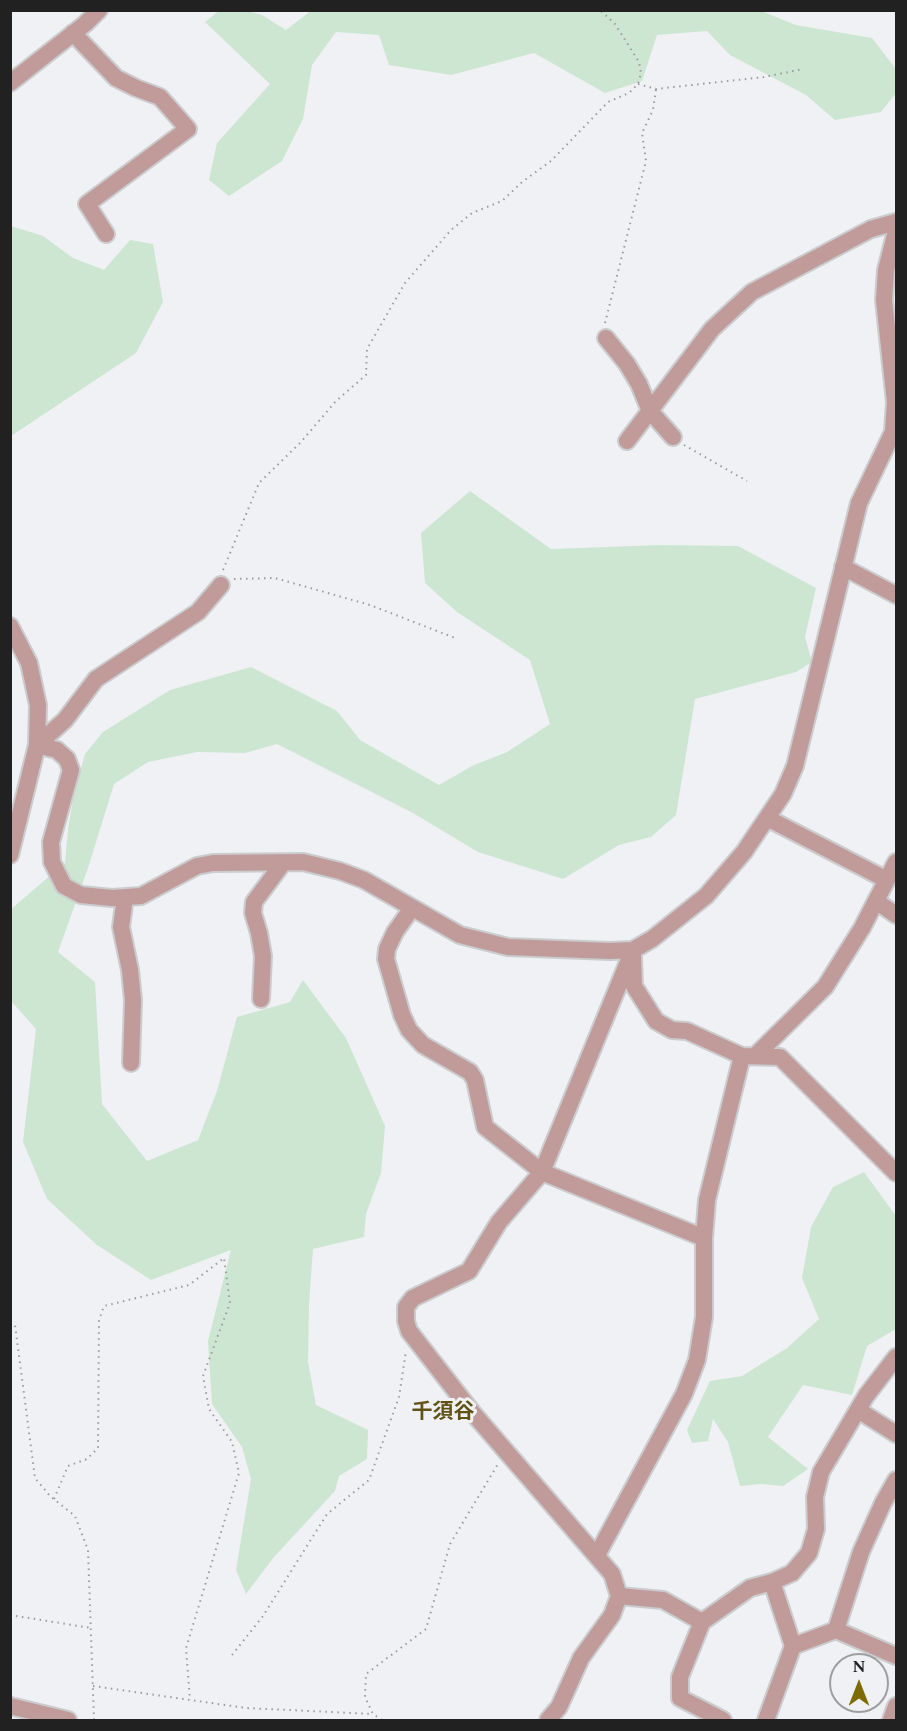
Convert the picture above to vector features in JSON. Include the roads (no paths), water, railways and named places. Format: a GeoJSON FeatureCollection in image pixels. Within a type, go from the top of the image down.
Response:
{"type":"FeatureCollection","features":[{"type":"Feature","properties":{"kind":"street"},"geometry":{"type":"LineString","coordinates":[[10,83],[99,10]]}},
{"type":"Feature","properties":{"kind":"street"},"geometry":{"type":"LineString","coordinates":[[73,33],[116,78],[160,97],[188,129],[87,204],[106,234]]}},
{"type":"Feature","properties":{"kind":"street"},"geometry":{"type":"LineString","coordinates":[[627,441],[712,329],[752,292],[871,228],[897,222]]}},
{"type":"Feature","properties":{"kind":"street"},"geometry":{"type":"LineString","coordinates":[[37,745],[57,750],[67,759],[71,770],[51,842],[52,862],[64,886],[81,895],[141,896],[197,866],[213,863],[303,862],[340,871],[364,880],[460,935],[508,947],[633,950],[652,939],[706,896],[744,852],[783,794],[795,766],[859,503],[893,432],[895,402],[892,339],[884,300],[886,270],[897,231]]}},
{"type":"Feature","properties":{"kind":"street"},"geometry":{"type":"LineString","coordinates":[[606,338],[627,364],[639,384],[650,411],[673,437]]}},
{"type":"Feature","properties":{"kind":"street"},"geometry":{"type":"LineString","coordinates":[[843,567],[897,596]]}},
{"type":"Feature","properties":{"kind":"street"},"geometry":{"type":"LineString","coordinates":[[37,745],[65,720],[96,679],[198,612],[221,585]]}},
{"type":"Feature","properties":{"kind":"street"},"geometry":{"type":"LineString","coordinates":[[10,855],[17,801],[37,745],[38,705],[29,663],[12,631]]}},
{"type":"Feature","properties":{"kind":"street"},"geometry":{"type":"LineString","coordinates":[[767,818],[887,880]]}},
{"type":"Feature","properties":{"kind":"street"},"geometry":{"type":"LineString","coordinates":[[597,1555],[684,1394],[697,1360],[704,1317],[704,1238],[707,1200],[749,1056],[825,987],[862,928],[897,862]]}},
{"type":"Feature","properties":{"kind":"street"},"geometry":{"type":"LineString","coordinates":[[261,999],[262,956],[253,913],[254,902],[283,863]]}},
{"type":"Feature","properties":{"kind":"street"},"geometry":{"type":"LineString","coordinates":[[125,897],[121,927],[130,970],[133,1000],[130,1063]]}},
{"type":"Feature","properties":{"kind":"street"},"geometry":{"type":"LineString","coordinates":[[876,901],[897,915]]}},
{"type":"Feature","properties":{"kind":"street"},"geometry":{"type":"LineString","coordinates":[[412,908],[395,932],[387,949],[386,959],[402,1016],[409,1030],[423,1045],[470,1072],[475,1080],[485,1127],[542,1172],[704,1238]]}},
{"type":"Feature","properties":{"kind":"street"},"geometry":{"type":"LineString","coordinates":[[633,950],[634,986],[656,1021],[672,1030],[687,1031],[749,1056],[780,1057],[896,1172]]}},
{"type":"Feature","properties":{"kind":"street"},"geometry":{"type":"LineString","coordinates":[[548,1720],[559,1707],[581,1658],[612,1615],[619,1596],[612,1574],[472,1412],[409,1331],[405,1321],[406,1307],[413,1298],[469,1271],[499,1222],[542,1172],[633,950]]}},
{"type":"Feature","properties":{"kind":"street"},"geometry":{"type":"LineString","coordinates":[[723,1720],[680,1698],[680,1677],[702,1623],[750,1588],[792,1573],[809,1553],[816,1529],[815,1497],[821,1472],[866,1396],[897,1357]]}},
{"type":"Feature","properties":{"kind":"street"},"geometry":{"type":"LineString","coordinates":[[858,1410],[897,1434]]}},
{"type":"Feature","properties":{"kind":"street"},"geometry":{"type":"LineString","coordinates":[[837,1630],[861,1552],[883,1503],[897,1480]]}},
{"type":"Feature","properties":{"kind":"street"},"geometry":{"type":"LineString","coordinates":[[766,1720],[793,1646],[772,1582]]}},
{"type":"Feature","properties":{"kind":"street"},"geometry":{"type":"LineString","coordinates":[[619,1596],[663,1600],[702,1623]]}},
{"type":"Feature","properties":{"kind":"street"},"geometry":{"type":"LineString","coordinates":[[793,1646],[837,1630],[897,1656]]}},
{"type":"Feature","properties":{"kind":"street"},"geometry":{"type":"LineString","coordinates":[[10,1706],[68,1720]]}},
{"type":"Feature","properties":{"kind":"street"},"geometry":{"type":"LineString","coordinates":[[891,1720],[897,1706]]}},
{"type":"Feature","properties":{"kind":"district","name":"千須谷"},"geometry":{"type":"Point","coordinates":[443,1414]}}]}
